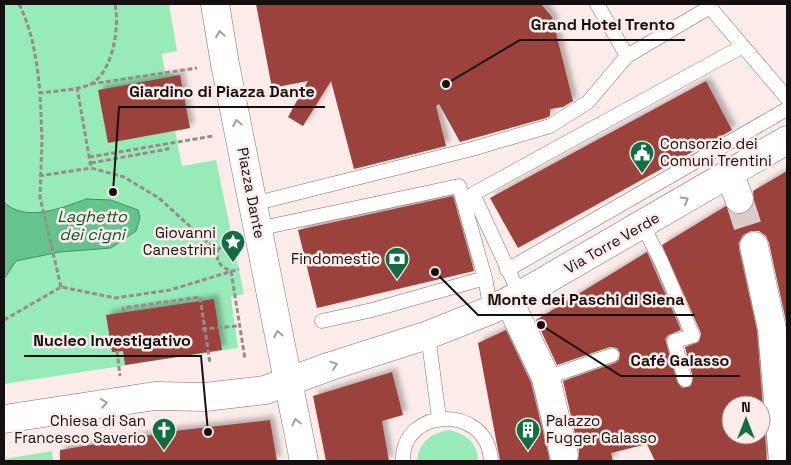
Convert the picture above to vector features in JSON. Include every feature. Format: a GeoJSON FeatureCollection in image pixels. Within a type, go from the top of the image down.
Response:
{"type":"FeatureCollection","features":[{"type":"Feature","properties":{"kind":"main road","name":"Piazza Dante"},"geometry":{"type":"LineString","coordinates":[[215,4],[250,223],[288,382],[304,461]]}},
{"type":"Feature","properties":{"kind":"main road","name":"Via Torre Verde"},"geometry":{"type":"LineString","coordinates":[[4,419],[155,396],[221,397],[265,390],[428,335],[507,302],[642,226],[734,186],[787,140]]}},
{"type":"Feature","properties":{"kind":"main road"},"geometry":{"type":"LineString","coordinates":[[754,246],[772,329],[784,452]]}},
{"type":"Feature","properties":{"kind":"main road"},"geometry":{"type":"LineString","coordinates":[[507,302],[546,378],[564,455]]}},
{"type":"Feature","properties":{"kind":"lane"},"geometry":{"type":"LineString","coordinates":[[597,4],[628,56]]}},
{"type":"Feature","properties":{"kind":"lane"},"geometry":{"type":"LineString","coordinates":[[250,223],[472,149],[550,126],[588,102],[628,56],[708,5],[787,98]]}},
{"type":"Feature","properties":{"kind":"lane"},"geometry":{"type":"LineString","coordinates":[[507,302],[507,270],[473,194],[744,46]]}},
{"type":"Feature","properties":{"kind":"lane"},"geometry":{"type":"LineString","coordinates":[[507,270],[787,109]]}},
{"type":"Feature","properties":{"kind":"lane"},"geometry":{"type":"LineString","coordinates":[[250,223],[459,186],[485,278],[507,302]]}},
{"type":"Feature","properties":{"kind":"lane"},"geometry":{"type":"LineString","coordinates":[[642,226],[661,261],[693,336],[674,341],[685,380]]}},
{"type":"Feature","properties":{"kind":"lane"},"geometry":{"type":"LineString","coordinates":[[322,321],[372,310],[485,278]]}},
{"type":"Feature","properties":{"kind":"lane"},"geometry":{"type":"LineString","coordinates":[[428,335],[439,418]]}},
{"type":"Feature","properties":{"kind":"lane"},"geometry":{"type":"LineString","coordinates":[[546,378],[612,355]]}},
{"type":"Feature","properties":{"kind":"lane"},"geometry":{"type":"LineString","coordinates":[[403,461],[406,444],[414,432],[425,423],[439,418],[454,418],[468,423],[480,432],[488,444],[491,461]]}},
{"type":"Feature","properties":{"kind":"path"},"geometry":{"type":"LineString","coordinates":[[19,4],[26,18],[36,54],[42,140],[39,176],[40,197],[61,287]]}},
{"type":"Feature","properties":{"kind":"path"},"geometry":{"type":"LineString","coordinates":[[90,84],[113,54],[117,14],[116,4]]}},
{"type":"Feature","properties":{"kind":"path"},"geometry":{"type":"LineString","coordinates":[[40,93],[197,68]]}},
{"type":"Feature","properties":{"kind":"path"},"geometry":{"type":"LineString","coordinates":[[77,87],[91,168]]}},
{"type":"Feature","properties":{"kind":"path"},"geometry":{"type":"LineString","coordinates":[[89,157],[221,134]]}},
{"type":"Feature","properties":{"kind":"path"},"geometry":{"type":"LineString","coordinates":[[91,163],[168,149],[167,144]]}},
{"type":"Feature","properties":{"kind":"path"},"geometry":{"type":"LineString","coordinates":[[39,176],[91,168],[124,177],[159,198],[216,251]]}},
{"type":"Feature","properties":{"kind":"path"},"geometry":{"type":"LineString","coordinates":[[231,271],[222,267],[216,258],[216,251],[250,223]]}},
{"type":"Feature","properties":{"kind":"path"},"geometry":{"type":"LineString","coordinates":[[4,320],[61,287],[115,298],[170,290],[246,267]]}},
{"type":"Feature","properties":{"kind":"path"},"geometry":{"type":"LineString","coordinates":[[231,271],[244,360]]}},
{"type":"Feature","properties":{"kind":"path"},"geometry":{"type":"LineString","coordinates":[[124,312],[123,308],[200,297],[210,363]]}},
{"type":"Feature","properties":{"kind":"path"},"geometry":{"type":"LineString","coordinates":[[204,329],[238,326]]}},
{"type":"Feature","properties":{"kind":"path"},"geometry":{"type":"LineString","coordinates":[[117,352],[120,378]]}},
{"type":"Feature","properties":{"kind":"shaded area"},"geometry":{"type":"Polygon","coordinates":[[[4,4],[169,4],[177,51],[162,54],[165,73],[180,75],[190,128],[175,131],[182,166],[216,160],[244,294],[231,297],[238,348],[4,384],[4,4]]]}},
{"type":"Feature","properties":{"kind":"shaded area"},"geometry":{"type":"Polygon","coordinates":[[[449,430],[461,434],[470,440],[476,449],[478,461],[417,461],[420,449],[431,436],[449,430]]]}},
{"type":"Feature","properties":{"kind":"shaded area"},"geometry":{"type":"Polygon","coordinates":[[[52,451],[53,461],[4,461],[4,459],[52,451]]]}},
{"type":"Feature","properties":{"kind":"water","name":"Laghetto dei cigni"},"geometry":{"type":"Polygon","coordinates":[[[86,199],[111,200],[138,210],[140,218],[136,231],[111,248],[60,252],[16,261],[4,279],[4,202],[22,212],[33,213],[44,212],[86,199]]]}},
{"type":"Feature","properties":{"kind":"building"},"geometry":{"type":"Polygon","coordinates":[[[256,4],[541,4],[552,17],[573,101],[563,107],[550,109],[550,116],[546,118],[460,142],[439,104],[436,106],[446,146],[354,169],[331,81],[303,126],[288,117],[308,81],[272,88],[256,4]]]}},
{"type":"Feature","properties":{"kind":"building"},"geometry":{"type":"Polygon","coordinates":[[[180,75],[190,128],[108,143],[98,90],[180,75]]]}},
{"type":"Feature","properties":{"kind":"building"},"geometry":{"type":"Polygon","coordinates":[[[706,81],[732,130],[518,248],[490,198],[706,81]]]}},
{"type":"Feature","properties":{"kind":"building"},"geometry":{"type":"Polygon","coordinates":[[[787,171],[787,326],[769,243],[766,236],[759,231],[751,231],[743,235],[739,242],[739,249],[757,331],[762,395],[721,395],[721,445],[766,445],[767,461],[655,461],[647,444],[611,453],[613,461],[578,461],[579,451],[563,381],[615,363],[619,360],[620,353],[617,348],[610,347],[557,365],[536,320],[647,252],[681,330],[668,335],[665,339],[677,382],[682,388],[691,386],[693,378],[685,347],[699,342],[701,333],[662,245],[726,206],[736,214],[745,213],[751,209],[754,202],[753,191],[787,171]]]}},
{"type":"Feature","properties":{"kind":"building"},"geometry":{"type":"Polygon","coordinates":[[[453,196],[474,271],[317,308],[298,230],[453,196]]]}},
{"type":"Feature","properties":{"kind":"building"},"geometry":{"type":"Polygon","coordinates":[[[214,299],[222,350],[125,365],[123,351],[112,352],[106,315],[214,299]]]}},
{"type":"Feature","properties":{"kind":"building"},"geometry":{"type":"Polygon","coordinates":[[[506,330],[531,383],[550,461],[500,461],[478,343],[506,330]]]}},
{"type":"Feature","properties":{"kind":"building"},"geometry":{"type":"Polygon","coordinates":[[[392,372],[403,415],[382,421],[389,461],[326,461],[313,396],[392,372]]]}},
{"type":"Feature","properties":{"kind":"building"},"geometry":{"type":"Polygon","coordinates":[[[270,420],[277,461],[60,461],[60,450],[174,431],[270,420]]]}},
{"type":"Feature","properties":{"kind":"tunnel"},"geometry":{"type":"LineString","coordinates":[[739,199],[754,246]]}},
{"type":"Feature","properties":{"kind":"place","name":"Grand Hotel Trento"},"geometry":{"type":"Point","coordinates":[446,84]}},
{"type":"Feature","properties":{"kind":"place","name":"Consorzio dei Comuni Trentini"},"geometry":{"type":"Point","coordinates":[642,174]}},
{"type":"Feature","properties":{"kind":"place","name":"Giardino di Piazza Dante"},"geometry":{"type":"Point","coordinates":[113,192]}},
{"type":"Feature","properties":{"kind":"place","name":"Giovanni Canestrini"},"geometry":{"type":"Point","coordinates":[233,263]}},
{"type":"Feature","properties":{"kind":"place","name":"Monte dei Paschi di Siena"},"geometry":{"type":"Point","coordinates":[435,272]}},
{"type":"Feature","properties":{"kind":"place","name":"Findomestic"},"geometry":{"type":"Point","coordinates":[397,280]}},
{"type":"Feature","properties":{"kind":"place","name":"Café Galasso"},"geometry":{"type":"Point","coordinates":[541,325]}},
{"type":"Feature","properties":{"kind":"place","name":"Nucleo Investigativo"},"geometry":{"type":"Point","coordinates":[208,432]}},
{"type":"Feature","properties":{"kind":"place","name":"Chiesa di San Francesco Saverio"},"geometry":{"type":"Point","coordinates":[164,451]}},
{"type":"Feature","properties":{"kind":"place","name":"Palazzo Fugger Galasso"},"geometry":{"type":"Point","coordinates":[528,451]}}]}
